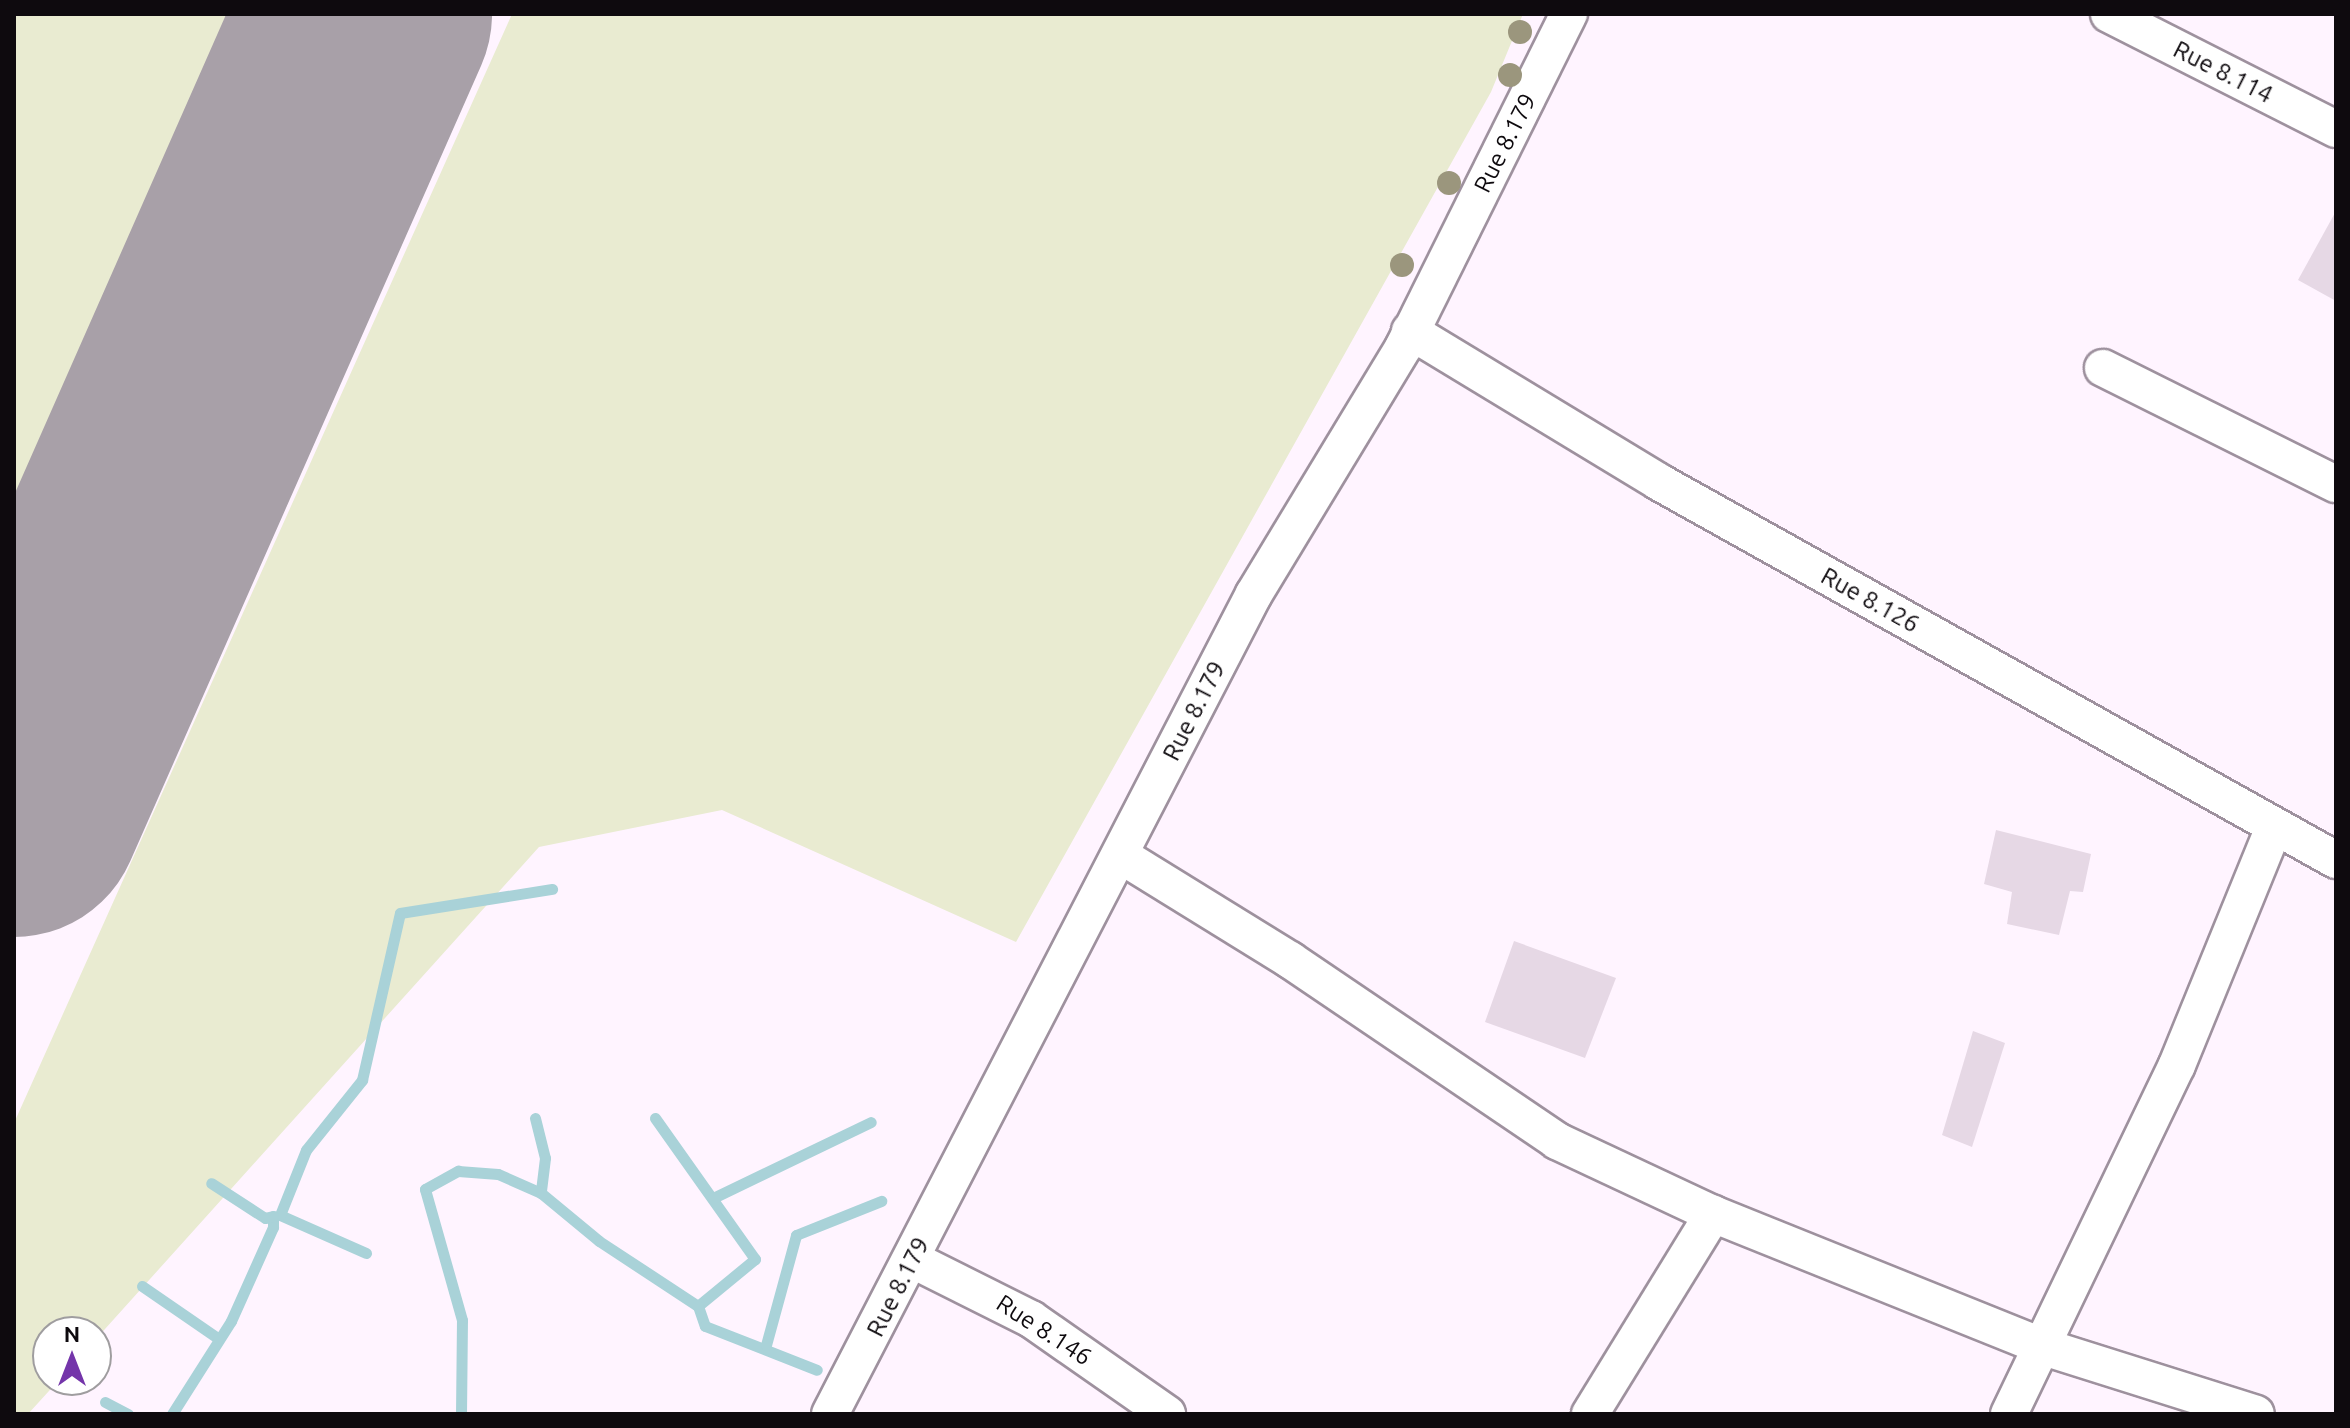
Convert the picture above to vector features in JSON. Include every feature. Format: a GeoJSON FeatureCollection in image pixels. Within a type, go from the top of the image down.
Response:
{"type":"FeatureCollection","features":[{"type":"Feature","properties":{"kind":"street","name":"Rue 8.179"},"geometry":{"type":"LineString","coordinates":[[830,1414],[913,1260],[1008,1061],[1120,855],[1254,594],[1410,331],[1569,14]]}},
{"type":"Feature","properties":{"kind":"street","name":"Rue 8.114"},"geometry":{"type":"LineString","coordinates":[[2109,14],[2336,129]]}},
{"type":"Feature","properties":{"kind":"street","name":"Rue 8.126"},"geometry":{"type":"LineString","coordinates":[[1410,331],[1659,482],[2336,860]]}},
{"type":"Feature","properties":{"kind":"street"},"geometry":{"type":"LineString","coordinates":[[2103,368],[2336,484]]}},
{"type":"Feature","properties":{"kind":"street"},"geometry":{"type":"LineString","coordinates":[[2009,1414],[2044,1347],[2177,1065],[2274,827]]}},
{"type":"Feature","properties":{"kind":"street"},"geometry":{"type":"LineString","coordinates":[[1120,855],[1290,960],[1557,1141],[1713,1214],[2044,1347],[2256,1414]]}},
{"type":"Feature","properties":{"kind":"street"},"geometry":{"type":"LineString","coordinates":[[1590,1414],[1713,1214]]}},
{"type":"Feature","properties":{"kind":"street","name":"Rue 8.146"},"geometry":{"type":"LineString","coordinates":[[913,1260],[1031,1319],[1127,1402],[1167,1414]]}},
{"type":"Feature","properties":{"kind":"green space"},"geometry":{"type":"Polygon","coordinates":[[[14,14],[245,14],[14,528],[14,14]]]}},
{"type":"Feature","properties":{"kind":"green space"},"geometry":{"type":"Polygon","coordinates":[[[512,14],[1523,14],[1491,92],[1016,942],[722,810],[539,847],[112,1321],[112,1316],[32,1316],[32,1396],[44,1396],[28,1414],[14,1414],[14,1123],[512,14]]]}},
{"type":"Feature","properties":{"kind":"building"},"geometry":{"type":"Polygon","coordinates":[[[2336,211],[2336,301],[2298,280],[2336,211]]]}},
{"type":"Feature","properties":{"kind":"building"},"geometry":{"type":"Polygon","coordinates":[[[1996,830],[2091,854],[2083,892],[2070,891],[2059,935],[2007,924],[2012,892],[1984,884],[1996,830]]]}},
{"type":"Feature","properties":{"kind":"building"},"geometry":{"type":"Polygon","coordinates":[[[1514,941],[1616,978],[1585,1058],[1485,1022],[1514,941]]]}},
{"type":"Feature","properties":{"kind":"building"},"geometry":{"type":"Polygon","coordinates":[[[1973,1031],[2005,1043],[1972,1147],[1942,1135],[1973,1031]]]}},
{"type":"Feature","properties":{"kind":"waterway"},"geometry":{"type":"LineString","coordinates":[[366,1253],[280,1215],[306,1150],[362,1080],[400,913],[552,889]]}},
{"type":"Feature","properties":{"kind":"waterway"},"geometry":{"type":"LineString","coordinates":[[535,1118],[545,1158],[541,1193]]}},
{"type":"Feature","properties":{"kind":"waterway"},"geometry":{"type":"LineString","coordinates":[[655,1118],[755,1259],[698,1306]]}},
{"type":"Feature","properties":{"kind":"waterway"},"geometry":{"type":"LineString","coordinates":[[713,1198],[871,1122]]}},
{"type":"Feature","properties":{"kind":"waterway"},"geometry":{"type":"LineString","coordinates":[[461,1414],[462,1320],[425,1189],[458,1171],[498,1174],[541,1193],[599,1241],[698,1306]]}},
{"type":"Feature","properties":{"kind":"waterway"},"geometry":{"type":"LineString","coordinates":[[172,1414],[231,1321],[273,1227],[273,1216],[265,1218],[211,1183]]}},
{"type":"Feature","properties":{"kind":"waterway"},"geometry":{"type":"LineString","coordinates":[[766,1345],[796,1235],[881,1201]]}},
{"type":"Feature","properties":{"kind":"waterway"},"geometry":{"type":"LineString","coordinates":[[142,1286],[219,1339]]}},
{"type":"Feature","properties":{"kind":"waterway"},"geometry":{"type":"LineString","coordinates":[[698,1306],[705,1326],[817,1370]]}},
{"type":"Feature","properties":{"kind":"waterway"},"geometry":{"type":"LineString","coordinates":[[105,1402],[128,1414]]}},
{"type":"Feature","properties":{"kind":"runway"},"geometry":{"type":"LineString","coordinates":[[14,810],[365,14]]}}]}
